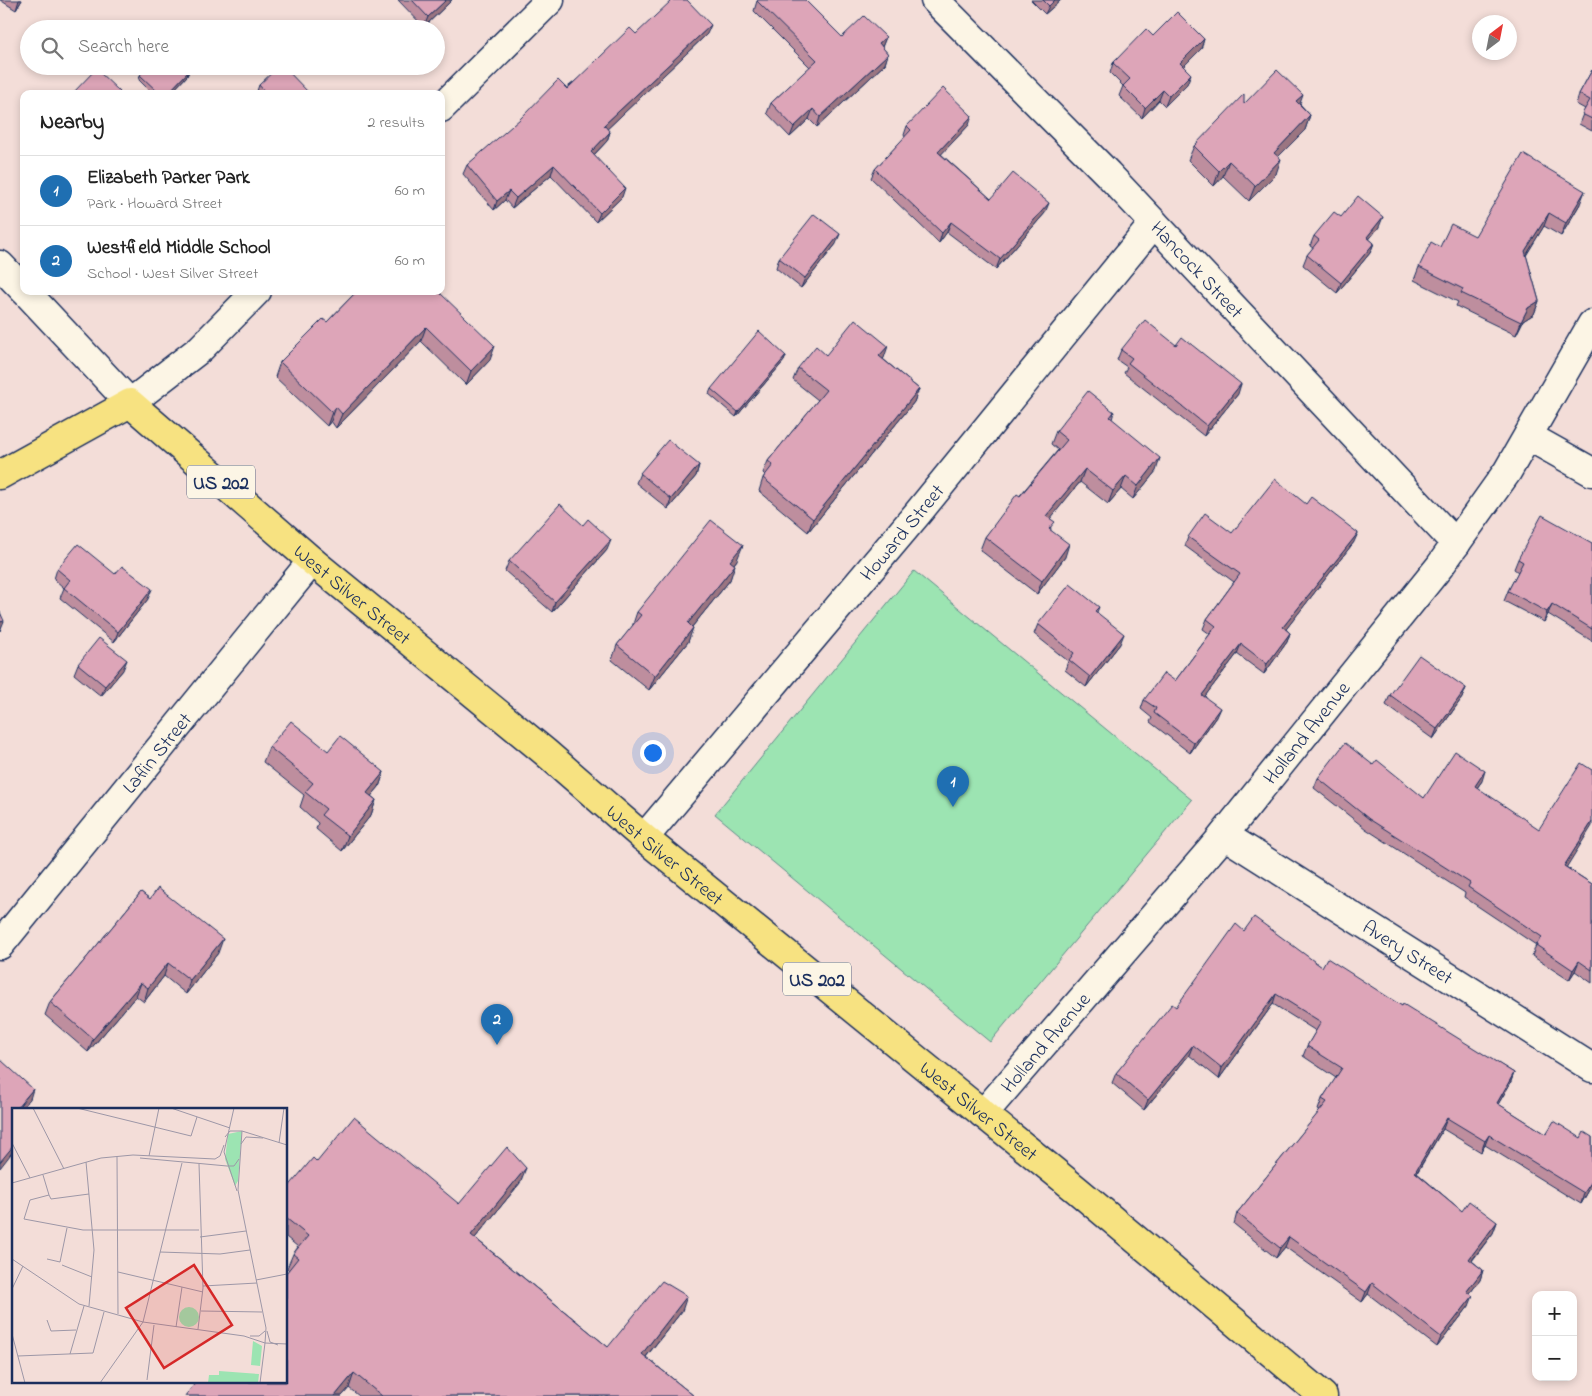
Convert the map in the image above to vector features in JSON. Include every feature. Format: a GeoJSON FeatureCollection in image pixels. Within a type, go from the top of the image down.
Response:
{"type":"FeatureCollection","features":[{"type":"Feature","properties":{"kind":"highway","name":"West Silver Street"},"geometry":{"type":"LineString","coordinates":[[130,403],[312,562],[545,752],[644,838],[1084,1196],[1323,1396]]}},
{"type":"Feature","properties":{"kind":"highway"},"geometry":{"type":"LineString","coordinates":[[0,476],[130,403]]}},
{"type":"Feature","properties":{"kind":"street"},"geometry":{"type":"LineString","coordinates":[[445,104],[550,0]]}},
{"type":"Feature","properties":{"kind":"street","name":"Hancock Street"},"geometry":{"type":"LineString","coordinates":[[935,0],[1108,174],[1456,544]]}},
{"type":"Feature","properties":{"kind":"street","name":"Howard Street"},"geometry":{"type":"LineString","coordinates":[[644,838],[917,514],[1154,223]]}},
{"type":"Feature","properties":{"kind":"street","name":"West Silver Street"},"geometry":{"type":"LineString","coordinates":[[0,265],[20,286]]}},
{"type":"Feature","properties":{"kind":"street","name":"West Silver Street"},"geometry":{"type":"LineString","coordinates":[[29,295],[130,403]]}},
{"type":"Feature","properties":{"kind":"street"},"geometry":{"type":"LineString","coordinates":[[130,403],[200,349],[253,295]]}},
{"type":"Feature","properties":{"kind":"street","name":"Holland Avenue"},"geometry":{"type":"LineString","coordinates":[[984,1114],[1224,835],[1434,574],[1507,472],[1592,324]]}},
{"type":"Feature","properties":{"kind":"street"},"geometry":{"type":"LineString","coordinates":[[1528,436],[1592,472]]}},
{"type":"Feature","properties":{"kind":"street","name":"Laflin Street"},"geometry":{"type":"LineString","coordinates":[[0,945],[312,562]]}},
{"type":"Feature","properties":{"kind":"street","name":"Avery Street"},"geometry":{"type":"LineString","coordinates":[[1224,835],[1592,1068]]}},
{"type":"Feature","properties":{"kind":"green space"},"geometry":{"type":"Polygon","coordinates":[[[914,571],[1192,800],[990,1042],[715,814],[914,571]]]}},
{"type":"Feature","properties":{"kind":"building"},"geometry":{"type":"Polygon","coordinates":[[[412,0],[446,0],[428,17],[412,0]]]}},
{"type":"Feature","properties":{"kind":"building"},"geometry":{"type":"Polygon","coordinates":[[[672,0],[687,0],[711,25],[604,125],[610,132],[591,152],[625,188],[600,213],[554,165],[516,198],[509,191],[497,201],[467,165],[520,119],[558,80],[567,89],[630,28],[636,34],[672,0]]]}},
{"type":"Feature","properties":{"kind":"building"},"geometry":{"type":"Polygon","coordinates":[[[758,0],[805,0],[842,37],[864,16],[886,37],[879,43],[888,54],[820,117],[813,109],[794,127],[771,103],[817,60],[758,0]]]}},
{"type":"Feature","properties":{"kind":"building"},"geometry":{"type":"Polygon","coordinates":[[[1043,0],[1055,0],[1049,6],[1043,0]]]}},
{"type":"Feature","properties":{"kind":"building"},"geometry":{"type":"Polygon","coordinates":[[[1177,12],[1204,39],[1180,63],[1191,74],[1169,96],[1163,90],[1145,108],[1123,86],[1130,79],[1113,63],[1146,29],[1153,36],[1177,12]]]}},
{"type":"Feature","properties":{"kind":"building"},"geometry":{"type":"Polygon","coordinates":[[[1277,70],[1303,95],[1296,101],[1310,115],[1274,153],[1281,159],[1255,186],[1229,161],[1219,171],[1194,146],[1244,94],[1244,104],[1277,70]]]}},
{"type":"Feature","properties":{"kind":"building"},"geometry":{"type":"Polygon","coordinates":[[[1592,70],[1592,119],[1582,114],[1590,100],[1579,94],[1592,70]]]}},
{"type":"Feature","properties":{"kind":"building"},"geometry":{"type":"Polygon","coordinates":[[[90,75],[102,75],[118,90],[76,90],[90,75]]]}},
{"type":"Feature","properties":{"kind":"building"},"geometry":{"type":"Polygon","coordinates":[[[140,75],[185,75],[171,90],[156,90],[140,75]]]}},
{"type":"Feature","properties":{"kind":"building"},"geometry":{"type":"Polygon","coordinates":[[[270,75],[292,75],[306,90],[263,90],[259,85],[270,75]]]}},
{"type":"Feature","properties":{"kind":"building"},"geometry":{"type":"Polygon","coordinates":[[[943,88],[972,116],[938,152],[991,199],[1013,173],[1049,203],[1000,259],[951,222],[942,233],[875,169],[911,130],[907,126],[943,88]]]}},
{"type":"Feature","properties":{"kind":"building"},"geometry":{"type":"Polygon","coordinates":[[[1523,154],[1585,191],[1566,223],[1549,213],[1525,251],[1539,301],[1528,308],[1521,322],[1461,293],[1463,289],[1419,267],[1431,242],[1440,247],[1451,224],[1475,236],[1523,154]]]}},
{"type":"Feature","properties":{"kind":"building"},"geometry":{"type":"Polygon","coordinates":[[[1358,196],[1383,217],[1367,237],[1374,243],[1341,283],[1307,255],[1319,240],[1314,236],[1334,212],[1341,217],[1358,196]]]}},
{"type":"Feature","properties":{"kind":"building"},"geometry":{"type":"Polygon","coordinates":[[[814,214],[840,234],[805,278],[779,258],[814,214]]]}},
{"type":"Feature","properties":{"kind":"building"},"geometry":{"type":"Polygon","coordinates":[[[353,295],[442,295],[495,346],[471,371],[426,327],[342,414],[336,407],[332,412],[280,362],[323,319],[327,322],[353,295]]]}},
{"type":"Feature","properties":{"kind":"building"},"geometry":{"type":"Polygon","coordinates":[[[855,319],[888,346],[879,356],[919,389],[813,519],[763,478],[773,465],[768,461],[826,390],[798,368],[816,346],[826,355],[855,319]]]}},
{"type":"Feature","properties":{"kind":"building"},"geometry":{"type":"Polygon","coordinates":[[[1145,320],[1176,345],[1182,337],[1241,384],[1207,426],[1128,363],[1132,358],[1121,350],[1145,320]]]}},
{"type":"Feature","properties":{"kind":"building"},"geometry":{"type":"Polygon","coordinates":[[[759,331],[786,356],[738,412],[711,389],[759,331]]]}},
{"type":"Feature","properties":{"kind":"building"},"geometry":{"type":"Polygon","coordinates":[[[1088,391],[1114,412],[1110,417],[1160,458],[1138,486],[1126,476],[1113,491],[1085,469],[1046,516],[1055,522],[1049,529],[1069,544],[1042,581],[985,537],[1017,494],[1020,496],[1067,440],[1056,431],[1088,391]]]}},
{"type":"Feature","properties":{"kind":"building"},"geometry":{"type":"Polygon","coordinates":[[[668,440],[699,465],[671,499],[640,473],[668,440]]]}},
{"type":"Feature","properties":{"kind":"building"},"geometry":{"type":"Polygon","coordinates":[[[1275,479],[1306,504],[1311,497],[1358,533],[1283,627],[1290,633],[1267,664],[1241,644],[1202,695],[1220,708],[1194,743],[1154,713],[1156,708],[1144,700],[1164,673],[1175,681],[1216,626],[1207,619],[1240,574],[1188,537],[1205,513],[1232,533],[1275,479]]]}},
{"type":"Feature","properties":{"kind":"building"},"geometry":{"type":"Polygon","coordinates":[[[560,504],[583,525],[588,519],[611,540],[555,602],[509,561],[560,504]]]}},
{"type":"Feature","properties":{"kind":"building"},"geometry":{"type":"Polygon","coordinates":[[[1542,515],[1592,543],[1592,629],[1552,604],[1547,612],[1508,591],[1523,562],[1518,559],[1542,515]]]}},
{"type":"Feature","properties":{"kind":"building"},"geometry":{"type":"Polygon","coordinates":[[[711,520],[743,545],[730,561],[735,565],[688,623],[693,628],[655,676],[617,645],[641,615],[637,612],[711,520]]]}},
{"type":"Feature","properties":{"kind":"building"},"geometry":{"type":"Polygon","coordinates":[[[78,544],[115,574],[122,566],[152,589],[118,632],[64,588],[70,580],[57,569],[78,544]]]}},
{"type":"Feature","properties":{"kind":"building"},"geometry":{"type":"Polygon","coordinates":[[[1070,584],[1099,607],[1095,611],[1124,634],[1090,677],[1069,660],[1074,653],[1038,624],[1070,584]]]}},
{"type":"Feature","properties":{"kind":"building"},"geometry":{"type":"Polygon","coordinates":[[[0,612],[4,621],[0,622],[0,612]]]}},
{"type":"Feature","properties":{"kind":"building"},"geometry":{"type":"Polygon","coordinates":[[[99,638],[127,660],[105,686],[78,664],[99,638]]]}},
{"type":"Feature","properties":{"kind":"building"},"geometry":{"type":"Polygon","coordinates":[[[1419,655],[1466,688],[1437,729],[1390,695],[1419,655]]]}},
{"type":"Feature","properties":{"kind":"building"},"geometry":{"type":"Polygon","coordinates":[[[291,721],[328,751],[340,736],[384,772],[367,793],[376,800],[348,836],[321,815],[326,809],[305,792],[313,783],[269,747],[291,721]]]}},
{"type":"Feature","properties":{"kind":"building"},"geometry":{"type":"Polygon","coordinates":[[[1345,743],[1373,765],[1377,760],[1424,798],[1455,751],[1485,771],[1475,786],[1539,829],[1581,763],[1592,770],[1592,822],[1564,866],[1592,884],[1592,970],[1579,961],[1573,970],[1536,945],[1542,937],[1468,887],[1470,883],[1369,819],[1318,778],[1345,743]]]}},
{"type":"Feature","properties":{"kind":"building"},"geometry":{"type":"Polygon","coordinates":[[[158,888],[223,939],[190,980],[168,963],[148,988],[141,983],[93,1039],[50,1002],[141,892],[150,899],[158,888]]]}},
{"type":"Feature","properties":{"kind":"building"},"geometry":{"type":"Polygon","coordinates":[[[1254,917],[1322,967],[1327,958],[1402,1006],[1403,1004],[1514,1073],[1497,1103],[1546,1134],[1554,1121],[1581,1138],[1584,1132],[1592,1137],[1592,1181],[1584,1193],[1489,1135],[1485,1141],[1447,1118],[1415,1172],[1462,1211],[1469,1201],[1497,1222],[1469,1259],[1483,1270],[1467,1291],[1473,1296],[1441,1337],[1372,1283],[1366,1292],[1289,1237],[1280,1248],[1237,1213],[1327,1102],[1322,1099],[1342,1068],[1307,1046],[1321,1022],[1276,994],[1222,1068],[1193,1045],[1148,1100],[1116,1073],[1172,1004],[1176,1007],[1236,924],[1244,931],[1254,917]]]}},
{"type":"Feature","properties":{"kind":"building"},"geometry":{"type":"Polygon","coordinates":[[[0,1061],[33,1089],[17,1108],[12,1108],[12,1147],[0,1162],[0,1061]]]}},
{"type":"Feature","properties":{"kind":"building"},"geometry":{"type":"Polygon","coordinates":[[[354,1117],[459,1204],[507,1147],[526,1168],[471,1235],[608,1347],[662,1281],[687,1296],[642,1354],[694,1396],[382,1396],[354,1373],[335,1396],[185,1396],[194,1384],[288,1384],[288,1270],[298,1258],[293,1254],[308,1236],[288,1220],[288,1188],[313,1158],[317,1162],[354,1117]]]}},
{"type":"Feature","properties":{"kind":"place","name":"Elizabeth Parker Park"},"geometry":{"type":"Point","coordinates":[953,807]}},
{"type":"Feature","properties":{"kind":"place","name":"Westfield Middle School"},"geometry":{"type":"Point","coordinates":[497,1045]}}]}
